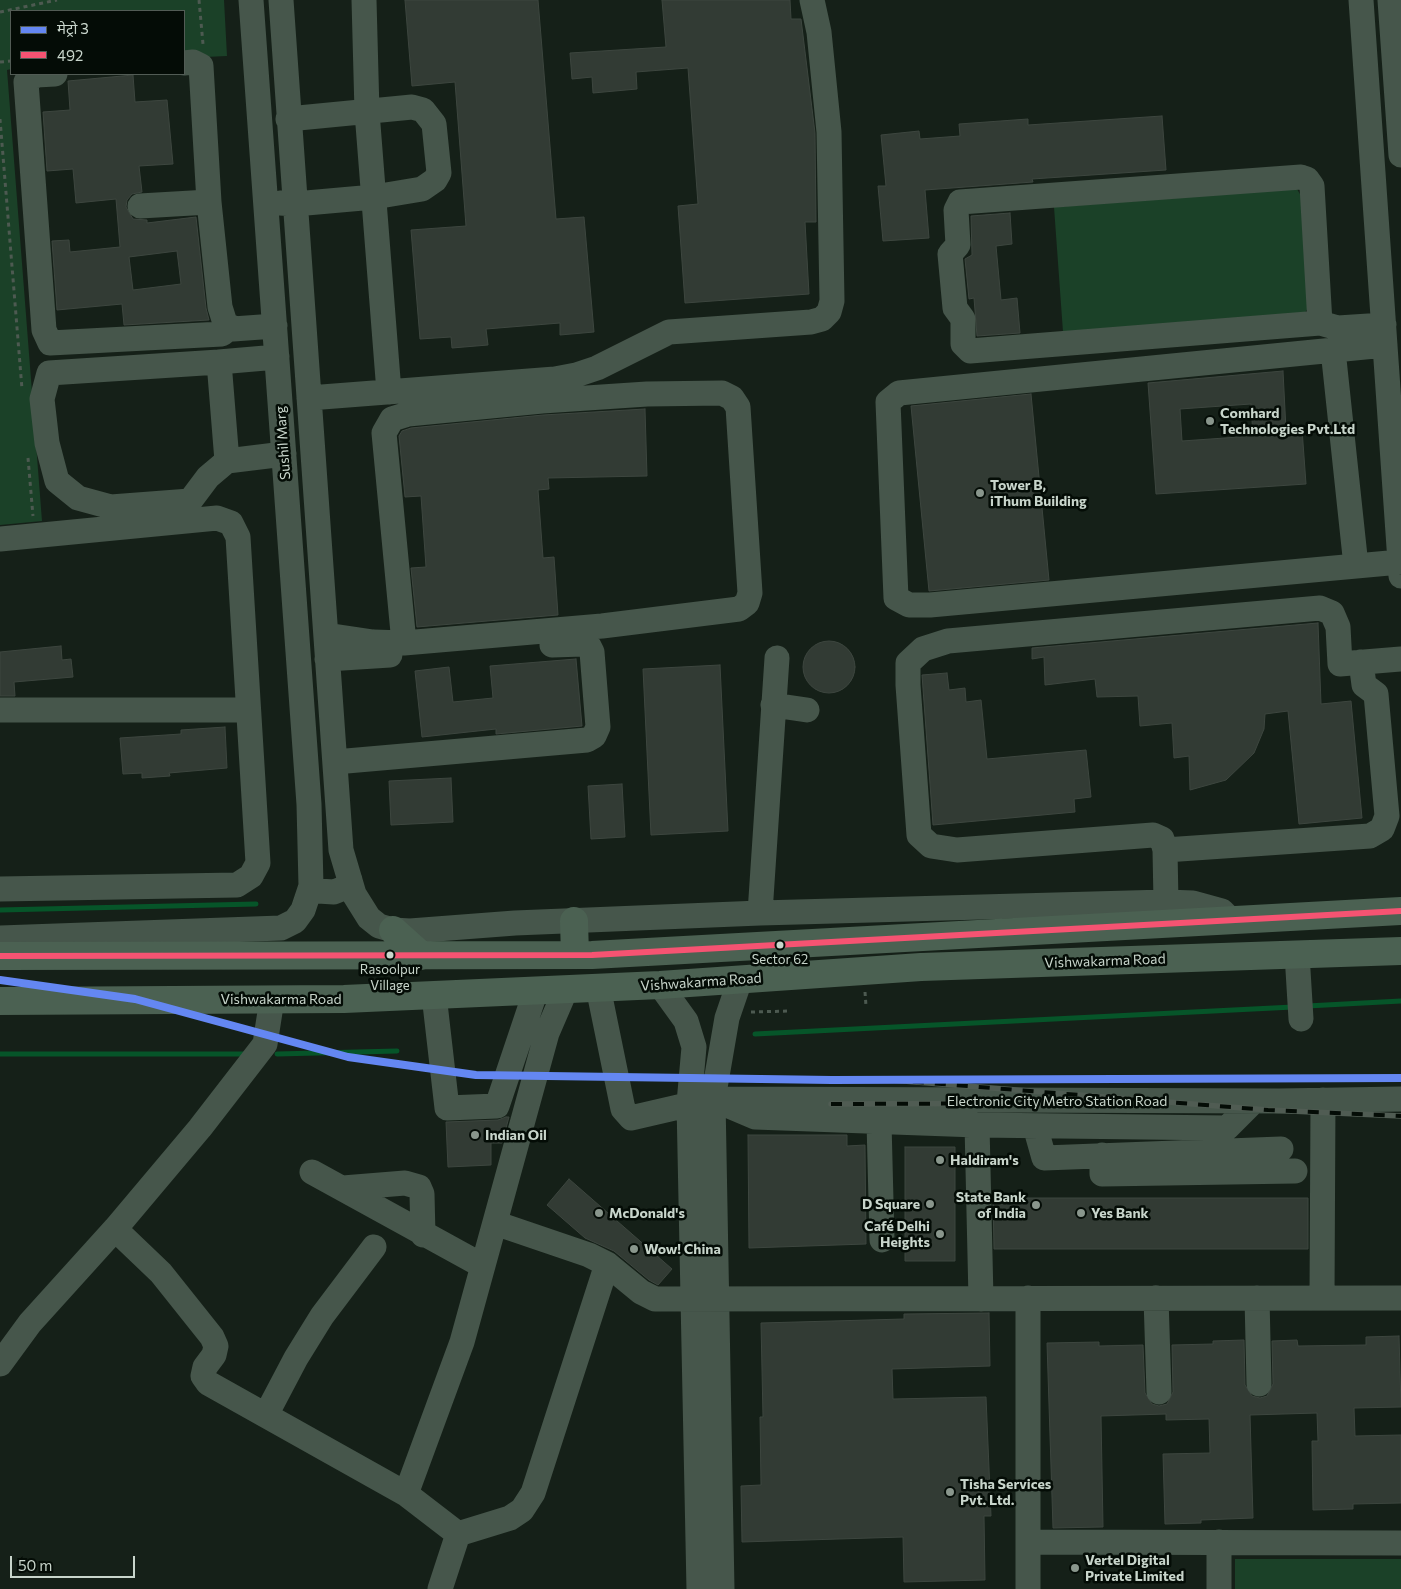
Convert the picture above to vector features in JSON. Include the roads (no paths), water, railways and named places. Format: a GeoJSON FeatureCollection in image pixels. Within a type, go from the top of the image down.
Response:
{"type":"FeatureCollection","features":[{"type":"Feature","properties":{"kind":"main road"},"geometry":{"type":"LineString","coordinates":[[0,956],[67,946],[422,956],[575,955],[1401,910]]}},
{"type":"Feature","properties":{"kind":"main road"},"geometry":{"type":"LineString","coordinates":[[574,921],[575,955]]}},
{"type":"Feature","properties":{"kind":"main road"},"geometry":{"type":"LineString","coordinates":[[393,930],[422,956]]}},
{"type":"Feature","properties":{"kind":"main road"},"geometry":{"type":"LineString","coordinates":[[986,934],[977,937],[970,948],[974,960],[988,964]]}},
{"type":"Feature","properties":{"kind":"main road"},"geometry":{"type":"LineString","coordinates":[[921,937],[930,940],[935,946],[936,952],[936,958],[921,967]]}},
{"type":"Feature","properties":{"kind":"main road","name":"Vishwakarma Road"},"geometry":{"type":"LineString","coordinates":[[0,1001],[272,999],[434,995],[660,985],[921,967],[1401,951]]}},
{"type":"Feature","properties":{"kind":"street","name":"Sushil Marg"},"geometry":{"type":"LineString","coordinates":[[251,0],[309,804],[312,886]]}},
{"type":"Feature","properties":{"kind":"street","name":"Sushil Marg"},"geometry":{"type":"LineString","coordinates":[[281,0],[341,850],[354,894],[370,918],[379,926],[393,930]]}},
{"type":"Feature","properties":{"kind":"street"},"geometry":{"type":"LineString","coordinates":[[364,0],[367,112],[389,392]]}},
{"type":"Feature","properties":{"kind":"street"},"geometry":{"type":"LineString","coordinates":[[309,398],[528,382],[576,375],[597,368],[669,332],[810,322],[822,319],[830,312],[832,301],[829,132],[819,32],[812,0]]}},
{"type":"Feature","properties":{"kind":"street"},"geometry":{"type":"LineString","coordinates":[[1361,0],[1384,335],[1400,569],[1356,566],[930,605],[909,605],[896,598],[888,402],[899,393],[1334,350],[1384,335]]}},
{"type":"Feature","properties":{"kind":"street"},"geometry":{"type":"LineString","coordinates":[[1390,0],[1397,46],[1401,155]]}},
{"type":"Feature","properties":{"kind":"street"},"geometry":{"type":"LineString","coordinates":[[188,55],[193,62],[202,66],[210,202],[220,307],[225,323],[231,327],[275,326]]}},
{"type":"Feature","properties":{"kind":"street"},"geometry":{"type":"LineString","coordinates":[[36,75],[26,82],[44,330],[50,343],[222,334],[231,327]]}},
{"type":"Feature","properties":{"kind":"street"},"geometry":{"type":"LineString","coordinates":[[266,201],[295,204],[374,197],[422,188],[435,180],[439,173],[434,124],[423,110],[412,107],[288,119]]}},
{"type":"Feature","properties":{"kind":"street"},"geometry":{"type":"LineString","coordinates":[[1320,323],[1313,194],[1312,186],[1307,179],[1291,178],[971,201],[960,202],[956,210],[958,244],[950,254],[954,299],[955,308],[962,319],[963,344],[970,351],[1320,323],[1338,328],[1384,335]]}},
{"type":"Feature","properties":{"kind":"street"},"geometry":{"type":"LineString","coordinates":[[140,206],[210,202]]}},
{"type":"Feature","properties":{"kind":"street"},"geometry":{"type":"LineString","coordinates":[[1334,350],[1356,566]]}},
{"type":"Feature","properties":{"kind":"street"},"geometry":{"type":"LineString","coordinates":[[277,357],[49,374],[42,400],[47,443],[57,481],[78,498],[111,507],[190,502],[208,477],[227,461],[284,454]]}},
{"type":"Feature","properties":{"kind":"street"},"geometry":{"type":"LineString","coordinates":[[219,362],[227,461]]}},
{"type":"Feature","properties":{"kind":"street"},"geometry":{"type":"LineString","coordinates":[[326,647],[373,642],[404,643],[602,626],[739,609],[747,603],[750,593],[738,408],[732,398],[722,393],[647,394],[542,401],[408,414],[392,419],[384,433],[404,643]]}},
{"type":"Feature","properties":{"kind":"street"},"geometry":{"type":"LineString","coordinates":[[0,539],[217,518],[231,523],[238,537],[258,863],[251,876],[237,885],[0,889]]}},
{"type":"Feature","properties":{"kind":"street"},"geometry":{"type":"LineString","coordinates":[[1166,902],[1165,850],[1162,839],[1153,835],[957,850],[931,846],[919,835],[908,663],[923,649],[948,641],[1320,608],[1332,613],[1338,627],[1340,664],[1401,660]]}},
{"type":"Feature","properties":{"kind":"street"},"geometry":{"type":"LineString","coordinates":[[326,647],[582,644],[589,646],[592,652],[598,727],[594,736],[587,740],[335,762]]}},
{"type":"Feature","properties":{"kind":"street"},"geometry":{"type":"LineString","coordinates":[[760,913],[777,658]]}},
{"type":"Feature","properties":{"kind":"street"},"geometry":{"type":"LineString","coordinates":[[1165,850],[1370,836],[1382,829],[1386,816],[1376,694],[1364,685],[1360,662]]}},
{"type":"Feature","properties":{"kind":"street"},"geometry":{"type":"LineString","coordinates":[[773,705],[807,710]]}},
{"type":"Feature","properties":{"kind":"street"},"geometry":{"type":"LineString","coordinates":[[0,710],[248,710]]}},
{"type":"Feature","properties":{"kind":"street"},"geometry":{"type":"LineString","coordinates":[[0,938],[67,946],[281,928],[296,921],[303,910],[312,886],[318,891],[334,892],[344,888],[350,880]]}},
{"type":"Feature","properties":{"kind":"street"},"geometry":{"type":"LineString","coordinates":[[393,930],[760,913],[1166,902],[1193,903],[1222,911],[1230,919]]}},
{"type":"Feature","properties":{"kind":"street"},"geometry":{"type":"LineString","coordinates":[[1297,954],[1301,1019]]}},
{"type":"Feature","properties":{"kind":"street"},"geometry":{"type":"LineString","coordinates":[[699,1589],[705,1299],[713,1099],[727,1018],[740,980]]}},
{"type":"Feature","properties":{"kind":"street"},"geometry":{"type":"LineString","coordinates":[[660,985],[686,1021],[692,1035],[694,1047],[689,1104],[705,1299],[722,1589]]}},
{"type":"Feature","properties":{"kind":"street","name":"Electronic City Metro Station Road"},"geometry":{"type":"LineString","coordinates":[[598,987],[623,1109],[631,1118],[713,1099],[1254,1101],[1401,1099]]}},
{"type":"Feature","properties":{"kind":"street"},"geometry":{"type":"LineString","coordinates":[[406,1494],[462,1342],[547,1033],[566,989]]}},
{"type":"Feature","properties":{"kind":"street"},"geometry":{"type":"LineString","coordinates":[[434,995],[447,1108],[498,1106],[536,990]]}},
{"type":"Feature","properties":{"kind":"street"},"geometry":{"type":"LineString","coordinates":[[0,1364],[30,1323],[115,1229],[200,1128],[265,1044],[272,999]]}},
{"type":"Feature","properties":{"kind":"street"},"geometry":{"type":"LineString","coordinates":[[713,1099],[755,1117],[977,1125],[1227,1128],[1254,1101]]}},
{"type":"Feature","properties":{"kind":"street"},"geometry":{"type":"LineString","coordinates":[[1322,1298],[1323,1100]]}},
{"type":"Feature","properties":{"kind":"street"},"geometry":{"type":"LineString","coordinates":[[879,1122],[882,1240]]}},
{"type":"Feature","properties":{"kind":"street"},"geometry":{"type":"LineString","coordinates":[[977,1125],[981,1299]]}},
{"type":"Feature","properties":{"kind":"street"},"geometry":{"type":"LineString","coordinates":[[1035,1126],[1044,1158],[1281,1149]]}},
{"type":"Feature","properties":{"kind":"street"},"geometry":{"type":"LineString","coordinates":[[1102,1155],[1102,1174],[1295,1171]]}},
{"type":"Feature","properties":{"kind":"street"},"geometry":{"type":"LineString","coordinates":[[312,1172],[483,1266]]}},
{"type":"Feature","properties":{"kind":"street"},"geometry":{"type":"LineString","coordinates":[[343,1188],[405,1183],[419,1187],[422,1194],[423,1234]]}},
{"type":"Feature","properties":{"kind":"street"},"geometry":{"type":"LineString","coordinates":[[495,1222],[589,1255],[607,1264],[641,1292],[656,1299],[1401,1298]]}},
{"type":"Feature","properties":{"kind":"street"},"geometry":{"type":"LineString","coordinates":[[115,1229],[161,1273],[212,1337],[216,1346],[214,1355],[205,1367],[203,1376],[208,1383],[406,1494],[458,1534]]}},
{"type":"Feature","properties":{"kind":"street"},"geometry":{"type":"LineString","coordinates":[[266,1415],[296,1358],[322,1316],[374,1247]]}},
{"type":"Feature","properties":{"kind":"street"},"geometry":{"type":"LineString","coordinates":[[458,1534],[510,1518],[522,1510],[533,1493],[607,1264]]}},
{"type":"Feature","properties":{"kind":"street"},"geometry":{"type":"LineString","coordinates":[[1028,1298],[1028,1589]]}},
{"type":"Feature","properties":{"kind":"street"},"geometry":{"type":"LineString","coordinates":[[1156,1298],[1159,1392]]}},
{"type":"Feature","properties":{"kind":"street"},"geometry":{"type":"LineString","coordinates":[[1257,1298],[1259,1384]]}},
{"type":"Feature","properties":{"kind":"street"},"geometry":{"type":"LineString","coordinates":[[440,1589],[458,1534]]}},
{"type":"Feature","properties":{"kind":"street"},"geometry":{"type":"LineString","coordinates":[[1028,1542],[1401,1542]]}},
{"type":"Feature","properties":{"kind":"street"},"geometry":{"type":"LineString","coordinates":[[1219,1542],[1219,1589]]}},
{"type":"Feature","properties":{"kind":"waterway"},"geometry":{"type":"LineString","coordinates":[[0,910],[256,904]]}},
{"type":"Feature","properties":{"kind":"waterway"},"geometry":{"type":"LineString","coordinates":[[1307,1006],[1401,1001]]}},
{"type":"Feature","properties":{"kind":"waterway"},"geometry":{"type":"LineString","coordinates":[[755,1034],[1293,1007]]}},
{"type":"Feature","properties":{"kind":"waterway"},"geometry":{"type":"LineString","coordinates":[[277,1054],[397,1051]]}},
{"type":"Feature","properties":{"kind":"waterway"},"geometry":{"type":"LineString","coordinates":[[0,1054],[246,1054]]}},
{"type":"Feature","properties":{"kind":"railway"},"geometry":{"type":"LineString","coordinates":[[891,1080],[1268,1110],[1401,1116]]}},
{"type":"Feature","properties":{"kind":"railway"},"geometry":{"type":"LineString","coordinates":[[831,1104],[1104,1103]]}},
{"type":"Feature","properties":{"kind":"metro line","name":"3"},"geometry":{"type":"LineString","coordinates":[[0,980],[135,999],[348,1057],[476,1075],[832,1080],[1401,1078]]}},
{"type":"Feature","properties":{"kind":"place","name":"Comhard Technologies Pvt.Ltd"},"geometry":{"type":"Point","coordinates":[1210,421]}},
{"type":"Feature","properties":{"kind":"place","name":"Tower B, iThum Building"},"geometry":{"type":"Point","coordinates":[980,493]}},
{"type":"Feature","properties":{"kind":"place","name":"Sector 62"},"geometry":{"type":"Point","coordinates":[780,945]}},
{"type":"Feature","properties":{"kind":"place","name":"Rasoolpur Village"},"geometry":{"type":"Point","coordinates":[390,955]}},
{"type":"Feature","properties":{"kind":"place","name":"Indian Oil"},"geometry":{"type":"Point","coordinates":[475,1135]}},
{"type":"Feature","properties":{"kind":"place","name":"Haldiram's"},"geometry":{"type":"Point","coordinates":[940,1160]}},
{"type":"Feature","properties":{"kind":"place","name":"D Square"},"geometry":{"type":"Point","coordinates":[930,1204]}},
{"type":"Feature","properties":{"kind":"place","name":"State Bank of India"},"geometry":{"type":"Point","coordinates":[1036,1205]}},
{"type":"Feature","properties":{"kind":"place","name":"McDonald's"},"geometry":{"type":"Point","coordinates":[599,1213]}},
{"type":"Feature","properties":{"kind":"place","name":"Yes Bank"},"geometry":{"type":"Point","coordinates":[1081,1213]}},
{"type":"Feature","properties":{"kind":"place","name":"Café Delhi Heights"},"geometry":{"type":"Point","coordinates":[940,1234]}},
{"type":"Feature","properties":{"kind":"place","name":"Wow! China"},"geometry":{"type":"Point","coordinates":[634,1249]}},
{"type":"Feature","properties":{"kind":"place","name":"Tisha Services Pvt. Ltd."},"geometry":{"type":"Point","coordinates":[950,1492]}},
{"type":"Feature","properties":{"kind":"place","name":"Vertel Digital Private Limited"},"geometry":{"type":"Point","coordinates":[1075,1568]}}]}
